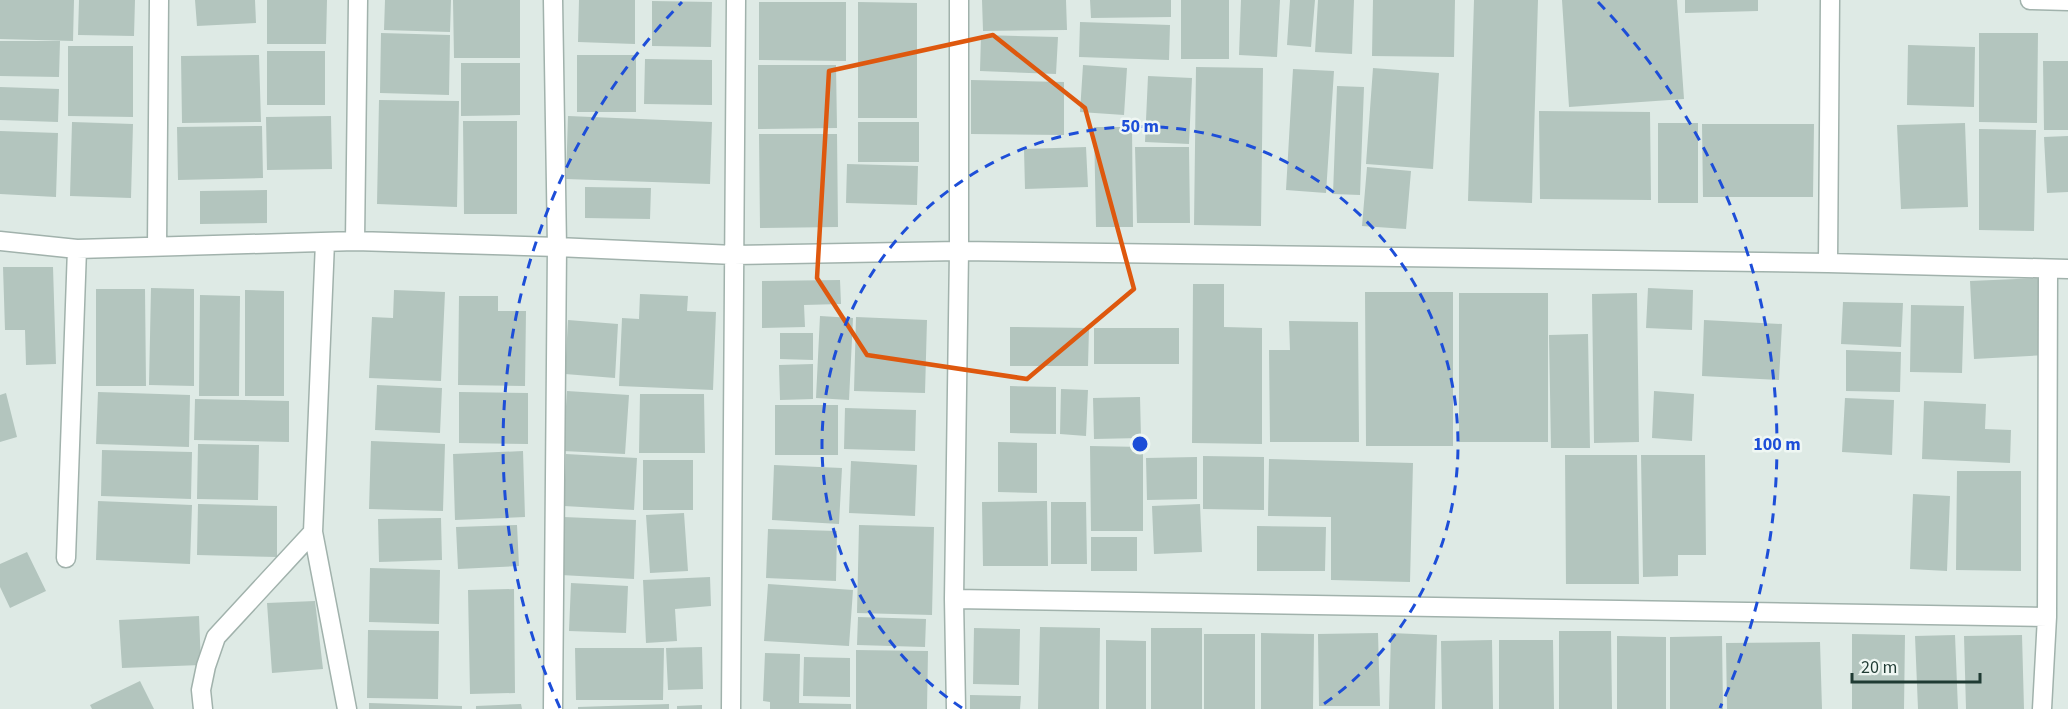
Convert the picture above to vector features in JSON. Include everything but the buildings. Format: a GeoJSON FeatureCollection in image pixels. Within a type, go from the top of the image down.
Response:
{"type":"FeatureCollection","features":[{"type":"Feature","properties":{"kind":"street"},"geometry":{"type":"LineString","coordinates":[[158,246],[159,0]]}},
{"type":"Feature","properties":{"kind":"street"},"geometry":{"type":"LineString","coordinates":[[356,241],[358,0]]}},
{"type":"Feature","properties":{"kind":"street"},"geometry":{"type":"LineString","coordinates":[[553,0],[557,247],[553,709]]}},
{"type":"Feature","properties":{"kind":"street"},"geometry":{"type":"LineString","coordinates":[[731,709],[736,0]]}},
{"type":"Feature","properties":{"kind":"street"},"geometry":{"type":"LineString","coordinates":[[956,709],[954,599],[960,0]]}},
{"type":"Feature","properties":{"kind":"street"},"geometry":{"type":"LineString","coordinates":[[1828,263],[1830,0]]}},
{"type":"Feature","properties":{"kind":"street"},"geometry":{"type":"LineString","coordinates":[[2030,0],[2068,1]]}},
{"type":"Feature","properties":{"kind":"street"},"geometry":{"type":"LineString","coordinates":[[0,241],[77,249],[356,241],[734,255],[959,251],[1828,263],[2068,269]]}},
{"type":"Feature","properties":{"kind":"street"},"geometry":{"type":"LineString","coordinates":[[325,242],[313,532],[347,709]]}},
{"type":"Feature","properties":{"kind":"street"},"geometry":{"type":"LineString","coordinates":[[66,558],[77,249]]}},
{"type":"Feature","properties":{"kind":"street"},"geometry":{"type":"LineString","coordinates":[[2042,709],[2047,617],[2048,269]]}},
{"type":"Feature","properties":{"kind":"street"},"geometry":{"type":"LineString","coordinates":[[203,709],[201,690],[216,637],[313,532]]}},
{"type":"Feature","properties":{"kind":"street"},"geometry":{"type":"LineString","coordinates":[[954,599],[2047,617]]}},
{"type":"Feature","properties":{"kind":"highlighted area"},"geometry":{"type":"Polygon","coordinates":[[[993,35],[1085,108],[1134,289],[1027,379],[867,355],[817,278],[829,71],[993,35]]]}}]}
